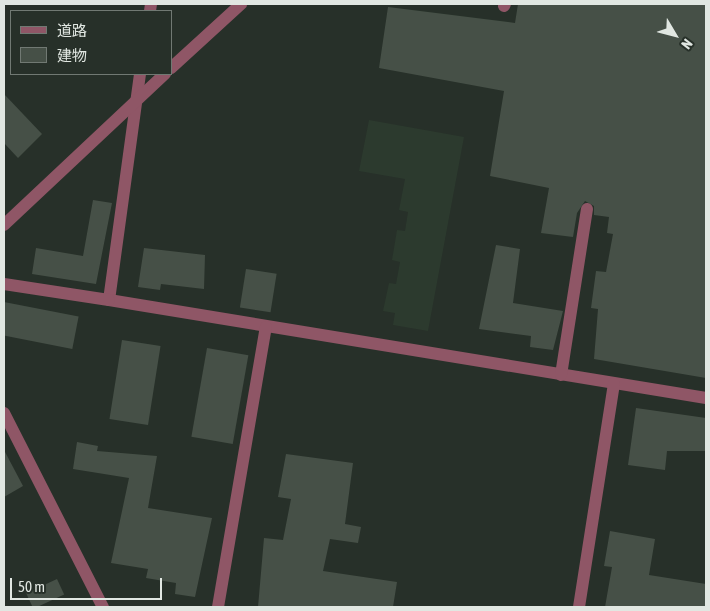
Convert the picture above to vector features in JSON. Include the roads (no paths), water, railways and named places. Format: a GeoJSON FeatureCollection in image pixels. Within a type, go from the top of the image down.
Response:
{"type":"FeatureCollection","features":[{"type":"Feature","properties":{"kind":"street"},"geometry":{"type":"LineString","coordinates":[[172,67],[241,4]]}},
{"type":"Feature","properties":{"kind":"street"},"geometry":{"type":"LineString","coordinates":[[109,300],[140,75]]}},
{"type":"Feature","properties":{"kind":"street"},"geometry":{"type":"LineString","coordinates":[[4,225],[164,75]]}},
{"type":"Feature","properties":{"kind":"street"},"geometry":{"type":"LineString","coordinates":[[561,375],[588,209]]}},
{"type":"Feature","properties":{"kind":"street"},"geometry":{"type":"LineString","coordinates":[[4,284],[706,398]]}},
{"type":"Feature","properties":{"kind":"street"},"geometry":{"type":"LineString","coordinates":[[218,607],[266,327]]}},
{"type":"Feature","properties":{"kind":"street"},"geometry":{"type":"LineString","coordinates":[[579,607],[614,384]]}},
{"type":"Feature","properties":{"kind":"street"},"geometry":{"type":"LineString","coordinates":[[4,413],[103,607]]}}]}
